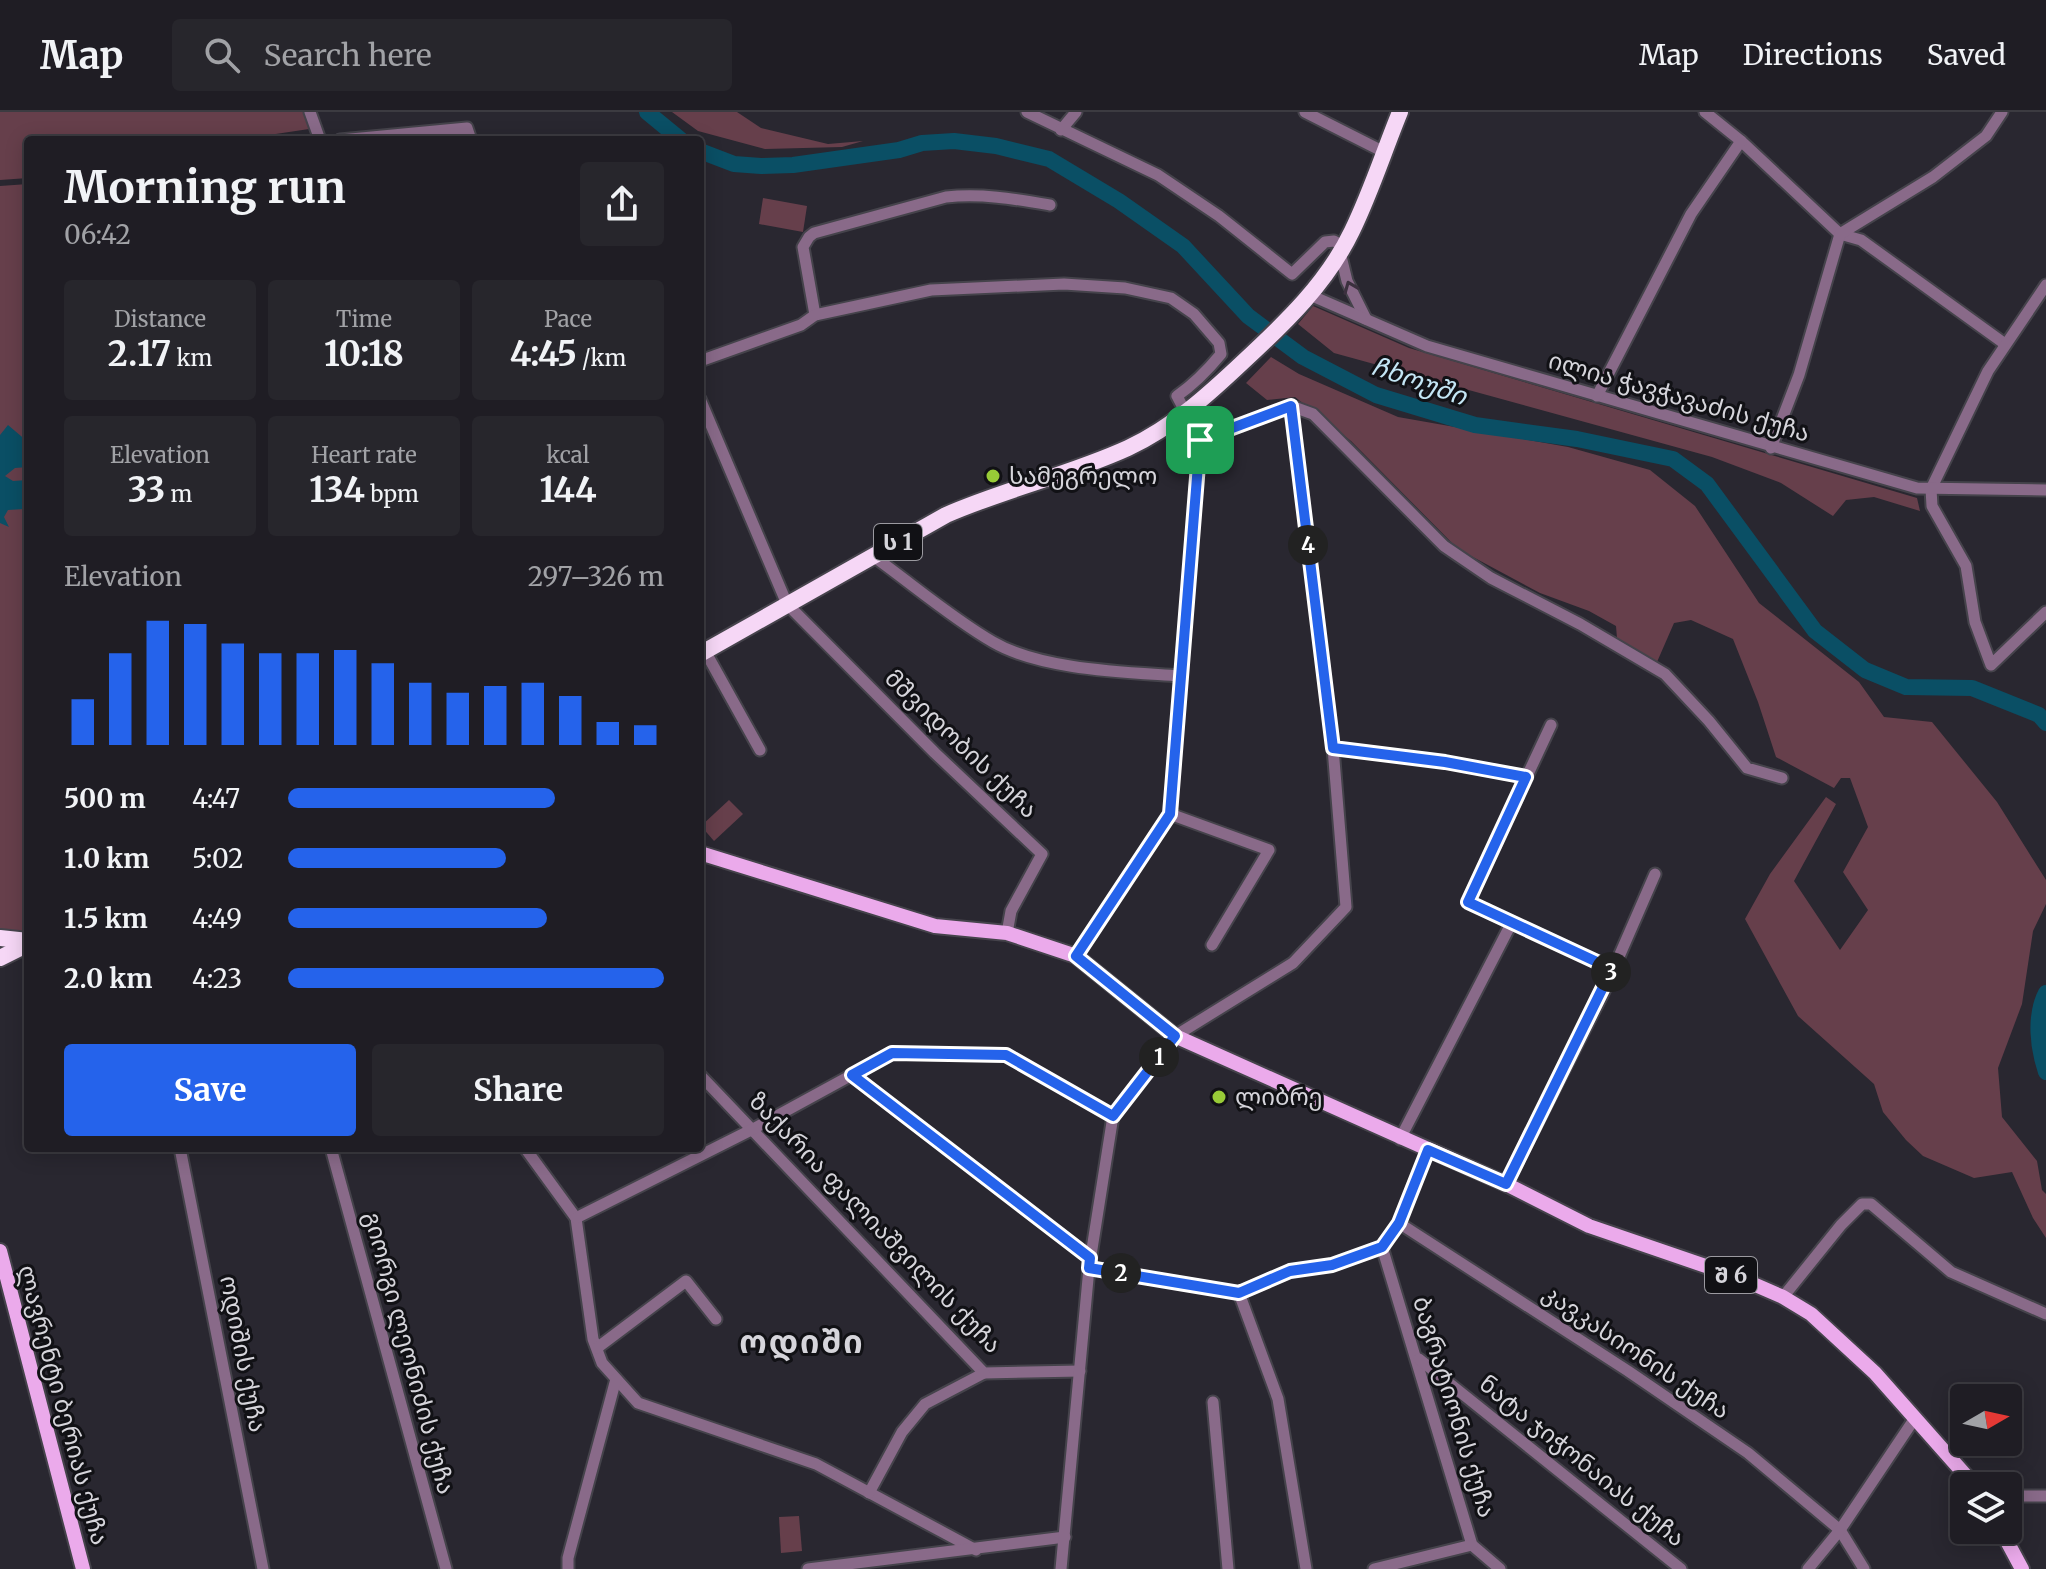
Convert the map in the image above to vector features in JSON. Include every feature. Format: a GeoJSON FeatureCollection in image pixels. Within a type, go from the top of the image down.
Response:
{"type":"FeatureCollection","features":[{"type":"Feature","properties":{"kind":"highway","name":"ს 1"},"geometry":{"type":"LineString","coordinates":[[704,651],[957,510],[1087,465],[1129,447],[1152,436],[1192,408],[1306,301],[1352,231],[1400,112]]}},
{"type":"Feature","properties":{"kind":"highway"},"geometry":{"type":"LineString","coordinates":[[0,938],[24,941]]}},
{"type":"Feature","properties":{"kind":"highway"},"geometry":{"type":"LineString","coordinates":[[2,958],[24,944]]}},
{"type":"Feature","properties":{"kind":"main road","name":"შ 6"},"geometry":{"type":"LineString","coordinates":[[704,854],[935,926],[1007,933],[1076,956],[1175,1036],[1506,1184],[1589,1226],[1735,1276],[1783,1297],[1811,1314],[1875,1373],[1963,1472]]}},
{"type":"Feature","properties":{"kind":"main road","name":"ლავრენტი ბერიას ქუჩა"},"geometry":{"type":"LineString","coordinates":[[0,1251],[83,1569]]}},
{"type":"Feature","properties":{"kind":"main road"},"geometry":{"type":"LineString","coordinates":[[2009,1544],[2022,1569]]}},
{"type":"Feature","properties":{"kind":"street"},"geometry":{"type":"LineString","coordinates":[[310,112],[319,136]]}},
{"type":"Feature","properties":{"kind":"street"},"geometry":{"type":"LineString","coordinates":[[1027,112],[1158,175],[1219,216],[1292,274],[1325,242],[1334,241],[1342,249],[1347,281],[1367,319]]}},
{"type":"Feature","properties":{"kind":"street"},"geometry":{"type":"LineString","coordinates":[[1061,130],[1076,112]]}},
{"type":"Feature","properties":{"kind":"street"},"geometry":{"type":"LineString","coordinates":[[1305,112],[1384,152]]}},
{"type":"Feature","properties":{"kind":"street"},"geometry":{"type":"LineString","coordinates":[[1705,112],[1741,141],[1840,234],[1861,240],[2005,344]]}},
{"type":"Feature","properties":{"kind":"street"},"geometry":{"type":"LineString","coordinates":[[1771,448],[1799,375],[1840,234],[1933,177],[1986,136],[2002,112]]}},
{"type":"Feature","properties":{"kind":"street"},"geometry":{"type":"LineString","coordinates":[[382,136],[467,128],[470,136]]}},
{"type":"Feature","properties":{"kind":"street"},"geometry":{"type":"LineString","coordinates":[[1597,396],[1691,214],[1741,141]]}},
{"type":"Feature","properties":{"kind":"street"},"geometry":{"type":"LineString","coordinates":[[815,315],[803,247],[814,233],[946,197],[1013,198],[1050,205]]}},
{"type":"Feature","properties":{"kind":"street"},"geometry":{"type":"LineString","coordinates":[[704,360],[801,325],[815,315],[931,290],[1049,285],[1125,288],[1171,298],[1194,314],[1219,343],[1221,354],[1196,382],[1177,396],[1192,408],[1200,440],[1170,814],[1076,956]]}},
{"type":"Feature","properties":{"kind":"street"},"geometry":{"type":"LineString","coordinates":[[2044,616],[1991,665],[1975,622],[1966,566],[1932,506],[1931,489],[1988,371],[2046,285]]}},
{"type":"Feature","properties":{"kind":"street","name":"ილია ჭავჭავაძის ქუჩა"},"geometry":{"type":"LineString","coordinates":[[1306,301],[1367,319],[1427,346],[1917,488],[2046,490]]}},
{"type":"Feature","properties":{"kind":"street"},"geometry":{"type":"LineString","coordinates":[[1200,440],[1291,406],[1313,414],[1444,546],[1491,578],[1580,624],[1665,674],[1747,768],[1782,778]]}},
{"type":"Feature","properties":{"kind":"street"},"geometry":{"type":"LineString","coordinates":[[1061,1569],[1090,1263],[1113,1116],[1175,1036],[1293,963],[1346,907],[1333,748],[1291,406]]}},
{"type":"Feature","properties":{"kind":"street"},"geometry":{"type":"LineString","coordinates":[[704,408],[787,604]]}},
{"type":"Feature","properties":{"kind":"street"},"geometry":{"type":"LineString","coordinates":[[873,556],[995,644],[1040,660],[1090,669],[1179,676]]}},
{"type":"Feature","properties":{"kind":"street","name":"მშვიდობის ქუჩა"},"geometry":{"type":"LineString","coordinates":[[787,604],[935,753],[1042,854],[1011,911],[1007,933]]}},
{"type":"Feature","properties":{"kind":"street"},"geometry":{"type":"LineString","coordinates":[[704,655],[760,750]]}},
{"type":"Feature","properties":{"kind":"street"},"geometry":{"type":"LineString","coordinates":[[1551,725],[1468,902],[1612,969]]}},
{"type":"Feature","properties":{"kind":"street"},"geometry":{"type":"LineString","coordinates":[[1333,748],[1445,762],[1526,777]]}},
{"type":"Feature","properties":{"kind":"street"},"geometry":{"type":"LineString","coordinates":[[1170,814],[1269,850],[1212,945]]}},
{"type":"Feature","properties":{"kind":"street"},"geometry":{"type":"LineString","coordinates":[[1506,1184],[1655,874]]}},
{"type":"Feature","properties":{"kind":"street"},"geometry":{"type":"LineString","coordinates":[[1400,1139],[1511,924]]}},
{"type":"Feature","properties":{"kind":"street"},"geometry":{"type":"LineString","coordinates":[[576,1218],[753,1129],[892,1053],[1006,1055],[1113,1116]]}},
{"type":"Feature","properties":{"kind":"street"},"geometry":{"type":"LineString","coordinates":[[852,1075],[1090,1263],[1239,1293],[1290,1271],[1332,1265],[1382,1247],[1399,1223],[1428,1150]]}},
{"type":"Feature","properties":{"kind":"street","name":"ზაქარია ფალიაშვილის ქუჩა"},"geometry":{"type":"LineString","coordinates":[[704,1079],[984,1373],[1080,1371]]}},
{"type":"Feature","properties":{"kind":"street","name":"ოდიშის ქუჩა"},"geometry":{"type":"LineString","coordinates":[[181,1152],[263,1569]]}},
{"type":"Feature","properties":{"kind":"street","name":"გიორგი ლეონიძის ქუჩა"},"geometry":{"type":"LineString","coordinates":[[332,1152],[446,1569]]}},
{"type":"Feature","properties":{"kind":"street"},"geometry":{"type":"LineString","coordinates":[[528,1152],[576,1218],[602,1363],[638,1403],[816,1464],[976,1550]]}},
{"type":"Feature","properties":{"kind":"street"},"geometry":{"type":"LineString","coordinates":[[1783,1297],[1841,1225],[1862,1204],[1871,1204],[1951,1272],[2046,1314]]}},
{"type":"Feature","properties":{"kind":"street","name":"კავკასიონის ქუჩა"},"geometry":{"type":"LineString","coordinates":[[1399,1223],[1628,1371],[1748,1453],[1840,1530],[1864,1569]]}},
{"type":"Feature","properties":{"kind":"street","name":"ბაგრატიონის ქუჩა"},"geometry":{"type":"LineString","coordinates":[[1382,1247],[1472,1545],[1500,1569]]}},
{"type":"Feature","properties":{"kind":"street"},"geometry":{"type":"LineString","coordinates":[[597,1348],[686,1281],[716,1319]]}},
{"type":"Feature","properties":{"kind":"street"},"geometry":{"type":"LineString","coordinates":[[1239,1293],[1278,1399],[1306,1569]]}},
{"type":"Feature","properties":{"kind":"street","name":"ნატა ჯიჭონაიას ქუჩა"},"geometry":{"type":"LineString","coordinates":[[1418,1358],[1681,1569]]}},
{"type":"Feature","properties":{"kind":"street"},"geometry":{"type":"LineString","coordinates":[[869,1493],[902,1432],[925,1404],[984,1373]]}},
{"type":"Feature","properties":{"kind":"street"},"geometry":{"type":"LineString","coordinates":[[568,1569],[616,1379]]}},
{"type":"Feature","properties":{"kind":"street"},"geometry":{"type":"LineString","coordinates":[[1213,1402],[1228,1569]]}},
{"type":"Feature","properties":{"kind":"street"},"geometry":{"type":"LineString","coordinates":[[1808,1569],[1840,1530],[1915,1418]]}},
{"type":"Feature","properties":{"kind":"street"},"geometry":{"type":"LineString","coordinates":[[2022,1496],[2046,1496]]}},
{"type":"Feature","properties":{"kind":"street"},"geometry":{"type":"LineString","coordinates":[[808,1569],[1065,1537]]}},
{"type":"Feature","properties":{"kind":"street"},"geometry":{"type":"LineString","coordinates":[[1374,1569],[1472,1545]]}},
{"type":"Feature","properties":{"kind":"shaded area"},"geometry":{"type":"Polygon","coordinates":[[[0,112],[303,112],[309,129],[262,136],[24,136],[24,178],[0,180],[0,112]]]}},
{"type":"Feature","properties":{"kind":"shaded area"},"geometry":{"type":"Polygon","coordinates":[[[672,112],[737,112],[761,128],[828,144],[863,141],[842,147],[765,149],[698,131],[672,112]]]}},
{"type":"Feature","properties":{"kind":"shaded area"},"geometry":{"type":"Polygon","coordinates":[[[24,184],[24,932],[13,935],[0,933],[0,186],[24,184]]]}},
{"type":"Feature","properties":{"kind":"shaded area"},"geometry":{"type":"Polygon","coordinates":[[[763,198],[807,206],[803,232],[759,224],[763,198]]]}},
{"type":"Feature","properties":{"kind":"shaded area"},"geometry":{"type":"Polygon","coordinates":[[[1313,306],[1409,348],[1917,498],[1920,511],[1874,497],[1846,500],[1833,516],[1781,483],[1712,457],[1334,353],[1298,324],[1313,306]]]}},
{"type":"Feature","properties":{"kind":"shaded area"},"geometry":{"type":"Polygon","coordinates":[[[1271,357],[1299,374],[1398,417],[1568,447],[1650,470],[1695,506],[1759,603],[1859,682],[1884,717],[1932,722],[1997,802],[2046,880],[2046,904],[2033,931],[2022,1004],[1998,1068],[2002,1117],[2037,1161],[2042,1190],[2046,1194],[2046,1238],[2012,1172],[1974,1178],[1923,1156],[1906,1140],[1883,1112],[1874,1084],[1798,1016],[1745,919],[1770,874],[1826,797],[1836,804],[1794,881],[1840,950],[1868,910],[1843,872],[1868,827],[1850,778],[1841,778],[1834,788],[1776,757],[1733,639],[1691,620],[1674,623],[1657,662],[1617,638],[1616,626],[1589,611],[1540,593],[1458,549],[1351,441],[1295,397],[1267,400],[1246,383],[1271,357]]]}},
{"type":"Feature","properties":{"kind":"shaded area"},"geometry":{"type":"Polygon","coordinates":[[[729,800],[743,814],[714,841],[704,829],[704,823],[729,800]]]}},
{"type":"Feature","properties":{"kind":"shaded area"},"geometry":{"type":"Polygon","coordinates":[[[799,1516],[802,1551],[781,1553],[779,1517],[799,1516]]]}},
{"type":"Feature","properties":{"kind":"water"},"geometry":{"type":"Polygon","coordinates":[[[8,425],[24,439],[24,467],[15,468],[5,476],[13,481],[24,480],[24,509],[8,510],[4,517],[9,527],[0,523],[0,435],[8,425]]]}},
{"type":"Feature","properties":{"kind":"waterway","name":"ჩხოუში"},"geometry":{"type":"LineString","coordinates":[[647,112],[676,136]]}},
{"type":"Feature","properties":{"kind":"waterway","name":"ჩხოუში"},"geometry":{"type":"LineString","coordinates":[[704,153],[734,164],[793,165],[899,150],[922,143],[954,141],[996,146],[1049,159],[1119,201],[1183,246],[1248,316],[1303,357],[1376,395],[1475,425],[1577,439],[1673,459],[1707,484],[1815,631],[1865,670],[1906,687],[1972,688],[2039,715],[2046,723]]}},
{"type":"Feature","properties":{"kind":"waterway","name":"ჩხოუში"},"geometry":{"type":"LineString","coordinates":[[2046,993],[2038,1032],[2046,1072]]}},
{"type":"Feature","properties":{"kind":"place","name":"სამეგრელო"},"geometry":{"type":"Point","coordinates":[993,476]}},
{"type":"Feature","properties":{"kind":"place","name":"ლიბრე"},"geometry":{"type":"Point","coordinates":[1219,1097]}},
{"type":"Feature","properties":{"kind":"district","name":"ოდიში"},"geometry":{"type":"Point","coordinates":[802,1342]}},
{"type":"Feature","properties":{"kind":"route"},"geometry":{"type":"LineString","coordinates":[[1291,406],[1333,748],[1445,762],[1526,777],[1468,902],[1612,969],[1604,991],[1506,1184],[1428,1150],[1399,1223],[1382,1247],[1332,1265],[1290,1271],[1239,1293],[1089,1268],[1090,1258],[852,1075],[892,1053],[1006,1055],[1113,1116],[1175,1036],[1076,956],[1170,814],[1200,440],[1291,406]]}}]}
